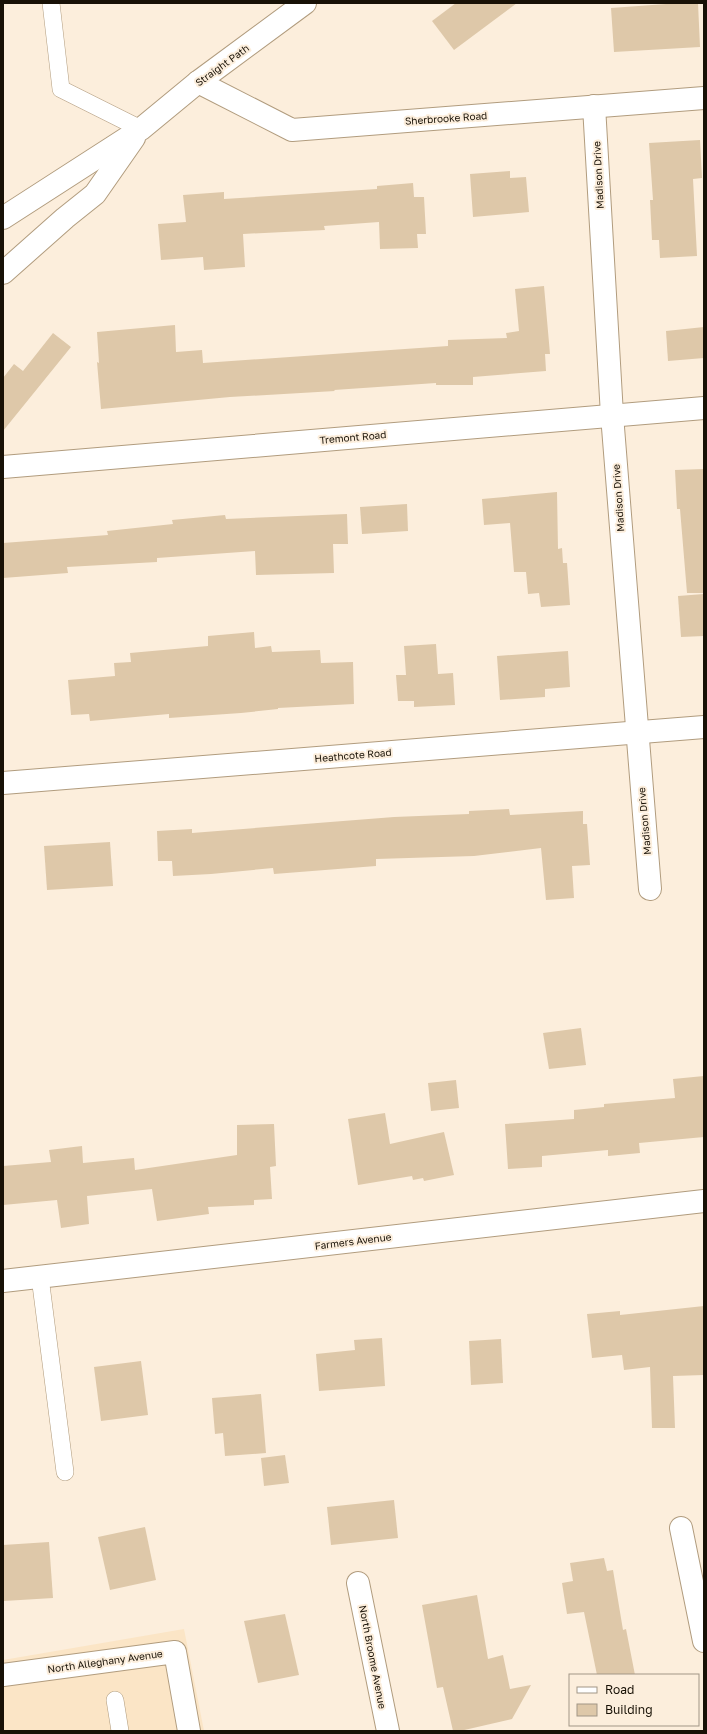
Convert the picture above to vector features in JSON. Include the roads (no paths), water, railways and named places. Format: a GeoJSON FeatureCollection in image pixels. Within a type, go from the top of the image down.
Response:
{"type":"FeatureCollection","features":[{"type":"Feature","properties":{"kind":"street","name":"Straight Path"},"geometry":{"type":"LineString","coordinates":[[3,218],[140,129],[198,82],[305,3]]}},
{"type":"Feature","properties":{"kind":"street","name":"Sherbrooke Road"},"geometry":{"type":"LineString","coordinates":[[198,82],[292,130],[704,98]]}},
{"type":"Feature","properties":{"kind":"street","name":"Madison Drive"},"geometry":{"type":"LineString","coordinates":[[594,106],[612,415],[650,889]]}},
{"type":"Feature","properties":{"kind":"street","name":"Straight Path"},"geometry":{"type":"LineString","coordinates":[[3,273],[65,218],[95,194],[140,129]]}},
{"type":"Feature","properties":{"kind":"street","name":"Tremont Road"},"geometry":{"type":"LineString","coordinates":[[3,467],[704,408]]}},
{"type":"Feature","properties":{"kind":"street","name":"Heathcote Road"},"geometry":{"type":"LineString","coordinates":[[3,783],[704,727]]}},
{"type":"Feature","properties":{"kind":"street","name":"Farmers Avenue"},"geometry":{"type":"LineString","coordinates":[[3,1281],[704,1201]]}},
{"type":"Feature","properties":{"kind":"street"},"geometry":{"type":"LineString","coordinates":[[681,1528],[704,1642]]}},
{"type":"Feature","properties":{"kind":"street","name":"North Broome Avenue"},"geometry":{"type":"LineString","coordinates":[[358,1583],[388,1731]]}},
{"type":"Feature","properties":{"kind":"street","name":"North Alleghany Avenue"},"geometry":{"type":"LineString","coordinates":[[3,1674],[175,1652],[190,1731]]}},
{"type":"Feature","properties":{"kind":"lane"},"geometry":{"type":"LineString","coordinates":[[51,3],[61,89],[140,129]]}},
{"type":"Feature","properties":{"kind":"lane"},"geometry":{"type":"LineString","coordinates":[[40,1277],[65,1472]]}},
{"type":"Feature","properties":{"kind":"lane"},"geometry":{"type":"LineString","coordinates":[[115,1700],[120,1731]]}}]}
